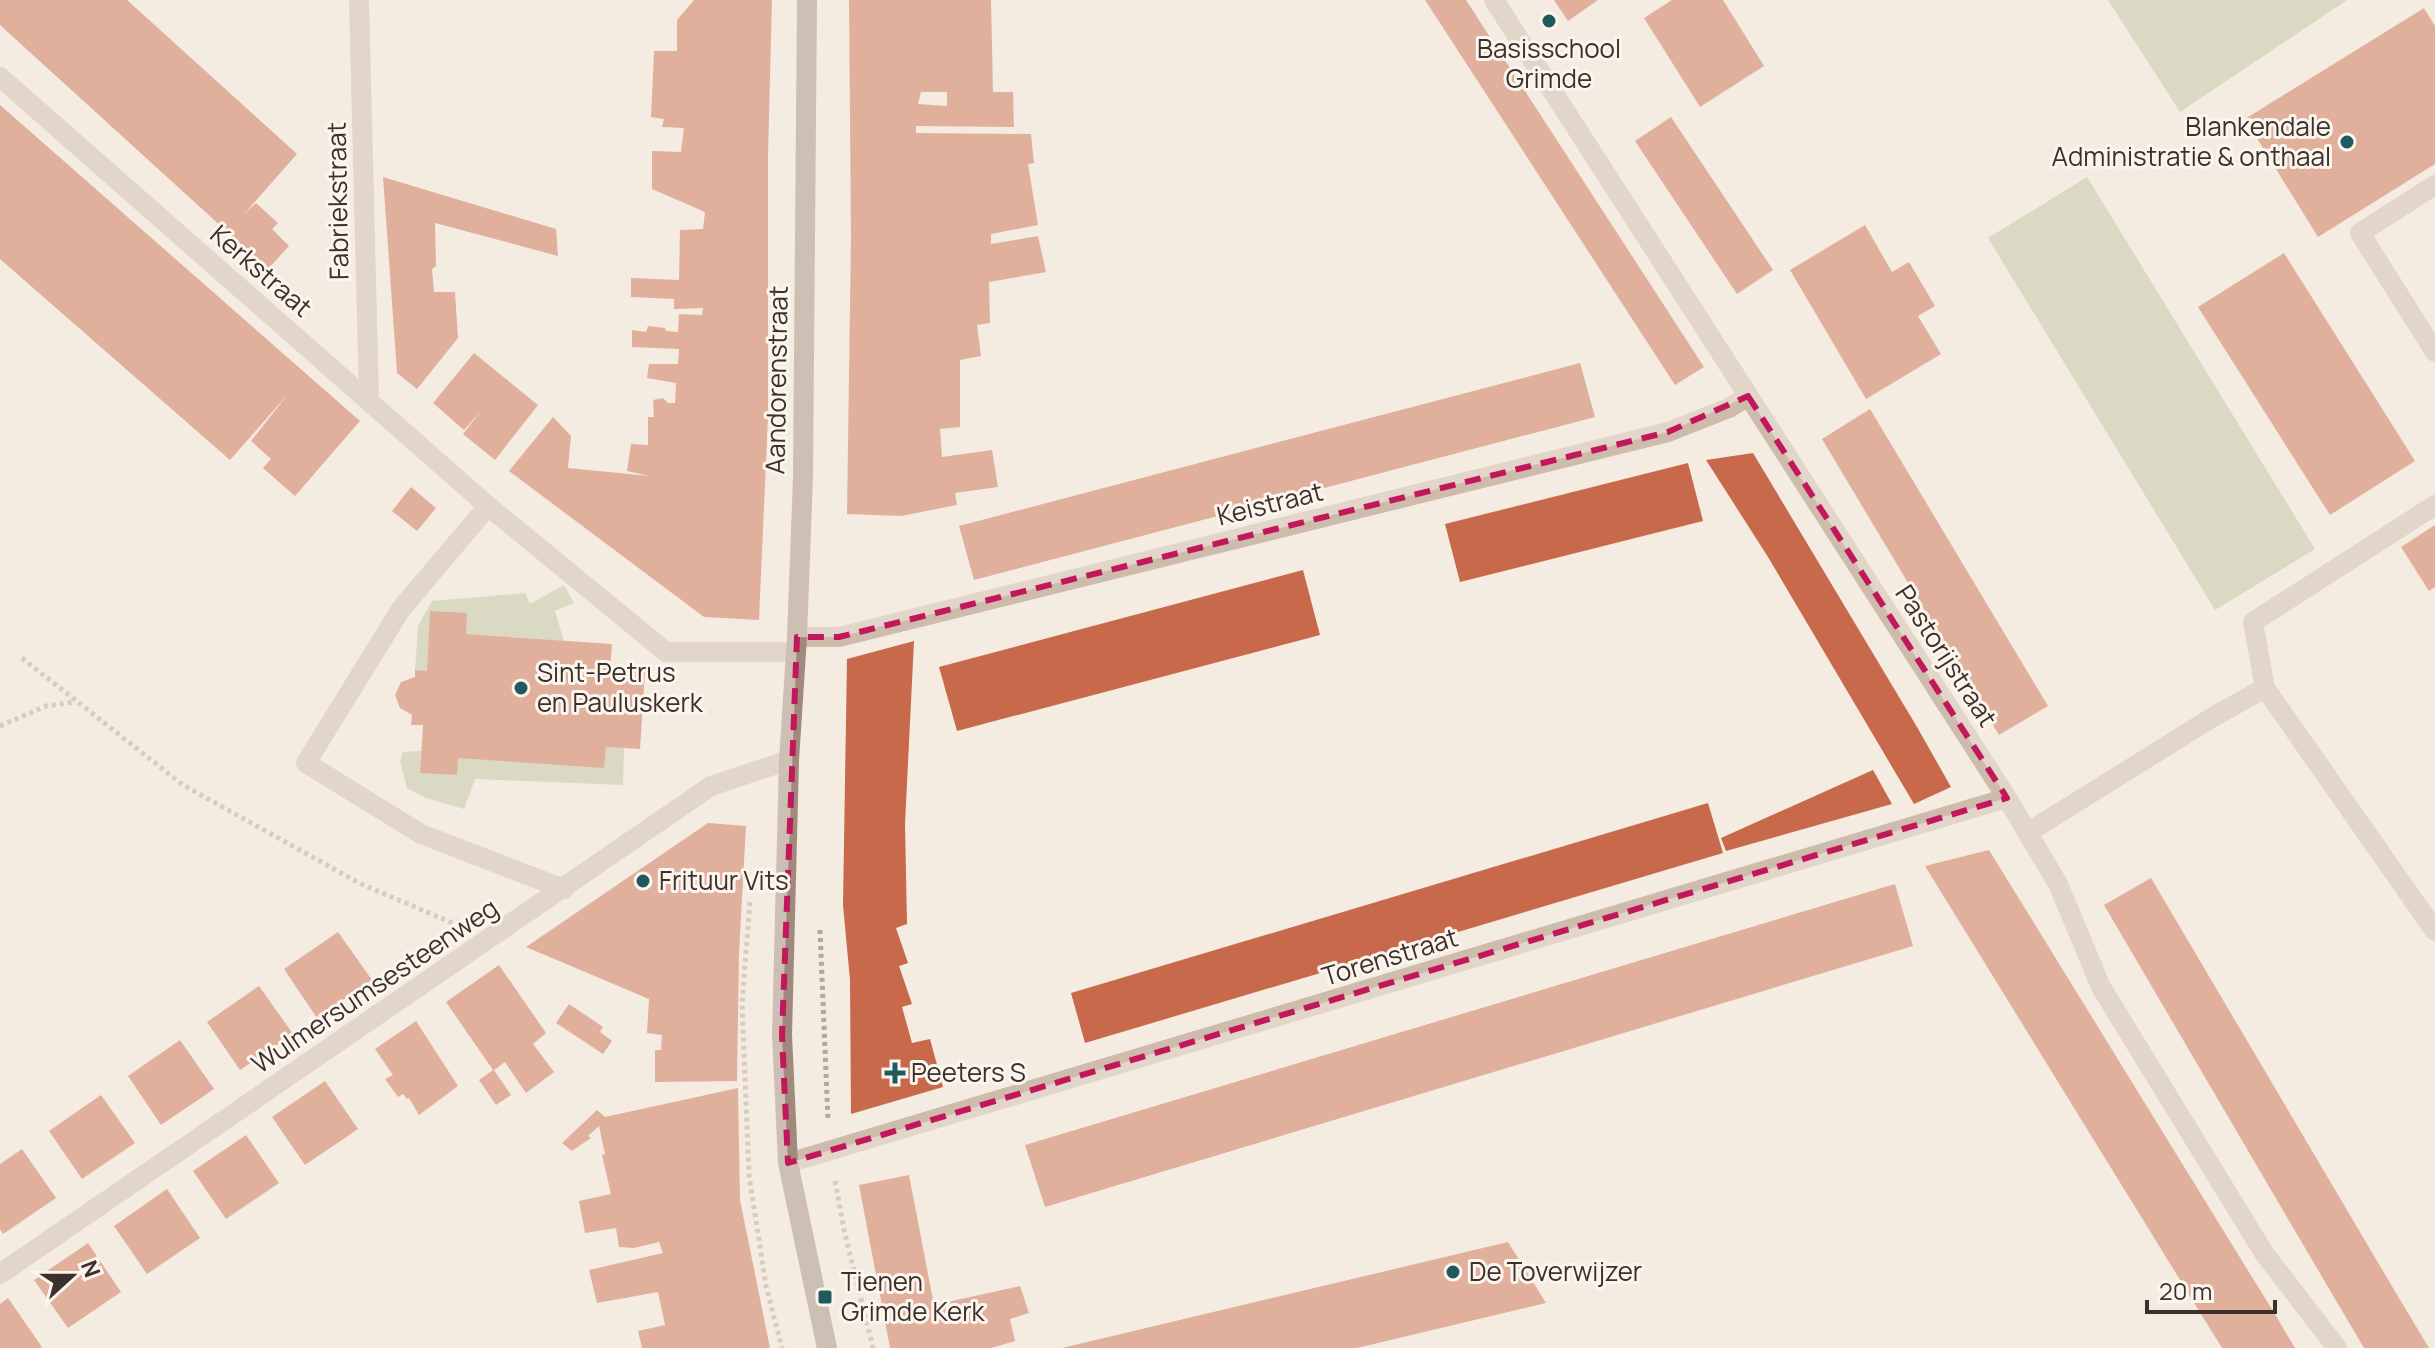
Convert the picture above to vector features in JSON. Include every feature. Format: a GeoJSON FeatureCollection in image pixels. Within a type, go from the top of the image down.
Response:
{"type":"FeatureCollection","features":[{"type":"Feature","properties":{"kind":"main road","name":"Aandorenstraat"},"geometry":{"type":"LineString","coordinates":[[807,0],[803,477],[789,760],[782,1035],[788,1163],[827,1348]]}},
{"type":"Feature","properties":{"kind":"street","name":"Fabriekstraat"},"geometry":{"type":"LineString","coordinates":[[359,0],[369,400]]}},
{"type":"Feature","properties":{"kind":"street","name":"Pastorijstraat"},"geometry":{"type":"LineString","coordinates":[[1494,0],[2007,798],[2058,884],[2101,987],[2264,1253],[2337,1348]]}},
{"type":"Feature","properties":{"kind":"street","name":"Kerkstraat"},"geometry":{"type":"LineString","coordinates":[[0,77],[488,506],[666,652],[796,645]]}},
{"type":"Feature","properties":{"kind":"street"},"geometry":{"type":"LineString","coordinates":[[2435,185],[2360,233],[2435,352]]}},
{"type":"Feature","properties":{"kind":"street","name":"Keistraat"},"geometry":{"type":"LineString","coordinates":[[796,645],[839,637],[1668,432],[1729,408],[1748,396]]}},
{"type":"Feature","properties":{"kind":"street"},"geometry":{"type":"LineString","coordinates":[[2435,505],[2253,622],[2265,688],[2435,931]]}},
{"type":"Feature","properties":{"kind":"street"},"geometry":{"type":"LineString","coordinates":[[488,506],[401,609],[306,763],[421,834],[564,889]]}},
{"type":"Feature","properties":{"kind":"street"},"geometry":{"type":"LineString","coordinates":[[2027,833],[2265,688]]}},
{"type":"Feature","properties":{"kind":"street","name":"Wulmersumsesteenweg"},"geometry":{"type":"LineString","coordinates":[[0,1274],[711,786],[789,760]]}},
{"type":"Feature","properties":{"kind":"street","name":"Torenstraat"},"geometry":{"type":"LineString","coordinates":[[788,1163],[2007,798]]}},
{"type":"Feature","properties":{"kind":"path"},"geometry":{"type":"LineString","coordinates":[[22,658],[183,785],[361,884],[455,925],[485,943]]}},
{"type":"Feature","properties":{"kind":"path"},"geometry":{"type":"LineString","coordinates":[[0,726],[46,706],[76,702]]}},
{"type":"Feature","properties":{"kind":"path"},"geometry":{"type":"LineString","coordinates":[[819,916],[830,1151],[844,1230],[873,1348]]}},
{"type":"Feature","properties":{"kind":"highlighted area"},"geometry":{"type":"Polygon","coordinates":[[[1748,396],[2007,798],[788,1163],[782,1035],[797,637],[839,637],[1668,432],[1748,396]]]}},
{"type":"Feature","properties":{"kind":"green space"},"geometry":{"type":"Polygon","coordinates":[[[2108,0],[2347,0],[2180,112],[2108,0]]]}},
{"type":"Feature","properties":{"kind":"green space"},"geometry":{"type":"Polygon","coordinates":[[[2087,177],[2315,549],[2215,610],[1988,238],[2087,177]]]}},
{"type":"Feature","properties":{"kind":"green space"},"geometry":{"type":"Polygon","coordinates":[[[564,585],[574,603],[555,611],[564,641],[466,634],[431,611],[427,671],[415,670],[418,626],[432,601],[525,593],[530,604],[564,585]]]}},
{"type":"Feature","properties":{"kind":"green space"},"geometry":{"type":"Polygon","coordinates":[[[624,748],[623,785],[475,779],[464,809],[426,798],[407,788],[400,761],[403,752],[421,751],[420,772],[456,775],[458,758],[624,748]]]}},
{"type":"Feature","properties":{"kind":"building"},"geometry":{"type":"Polygon","coordinates":[[[0,0],[127,0],[297,154],[244,214],[256,203],[278,223],[272,229],[289,246],[268,269],[0,25],[0,0]]]}},
{"type":"Feature","properties":{"kind":"building"},"geometry":{"type":"Polygon","coordinates":[[[694,0],[772,0],[768,157],[768,417],[759,620],[704,617],[509,471],[553,417],[571,436],[568,468],[649,476],[627,471],[631,444],[648,445],[648,417],[654,417],[653,400],[663,398],[668,403],[675,403],[676,383],[647,378],[649,364],[678,364],[679,349],[632,347],[632,330],[646,332],[648,326],[678,332],[679,314],[702,315],[703,308],[674,309],[674,299],[631,297],[631,278],[679,280],[680,230],[703,229],[705,212],[652,189],[652,151],[681,152],[684,128],[662,127],[664,119],[651,117],[654,51],[677,51],[677,20],[694,0]]]}},
{"type":"Feature","properties":{"kind":"building"},"geometry":{"type":"Polygon","coordinates":[[[849,0],[991,0],[993,92],[1013,92],[1014,127],[916,126],[916,133],[1031,134],[1034,163],[1028,164],[1038,225],[991,234],[991,244],[1038,236],[1046,272],[989,282],[990,323],[977,325],[981,356],[960,360],[960,427],[940,429],[942,457],[992,450],[998,487],[955,493],[957,505],[901,516],[847,514],[851,237],[849,0]],[[921,92],[918,104],[947,106],[947,92],[921,92]]]}},
{"type":"Feature","properties":{"kind":"building"},"geometry":{"type":"Polygon","coordinates":[[[1425,0],[1466,0],[1704,367],[1675,385],[1425,0]]]}},
{"type":"Feature","properties":{"kind":"building"},"geometry":{"type":"Polygon","coordinates":[[[1554,0],[1598,0],[1568,21],[1554,0]]]}},
{"type":"Feature","properties":{"kind":"building"},"geometry":{"type":"Polygon","coordinates":[[[1672,0],[1723,0],[1764,66],[1700,107],[1644,18],[1672,0]]]}},
{"type":"Feature","properties":{"kind":"building","name":"Blankendale Administratie & onthaal"},"geometry":{"type":"Polygon","coordinates":[[[2424,8],[2435,26],[2435,164],[2318,237],[2245,119],[2424,8]]]}},
{"type":"Feature","properties":{"kind":"building"},"geometry":{"type":"Polygon","coordinates":[[[0,105],[360,421],[295,496],[263,468],[271,459],[251,441],[288,394],[230,460],[0,259],[0,105]]]}},
{"type":"Feature","properties":{"kind":"building"},"geometry":{"type":"Polygon","coordinates":[[[1671,117],[1773,270],[1737,294],[1635,141],[1671,117]]]}},
{"type":"Feature","properties":{"kind":"building"},"geometry":{"type":"Polygon","coordinates":[[[383,177],[556,229],[558,256],[435,223],[434,292],[455,292],[458,338],[417,389],[397,373],[383,177]]]}},
{"type":"Feature","properties":{"kind":"building"},"geometry":{"type":"Polygon","coordinates":[[[1865,225],[1892,272],[1909,262],[1935,306],[1918,316],[1941,354],[1866,399],[1790,270],[1865,225]]]}},
{"type":"Feature","properties":{"kind":"building"},"geometry":{"type":"Polygon","coordinates":[[[2284,253],[2415,461],[2330,515],[2198,307],[2284,253]]]}},
{"type":"Feature","properties":{"kind":"building"},"geometry":{"type":"Polygon","coordinates":[[[474,353],[538,405],[495,460],[463,434],[481,411],[464,430],[433,403],[474,353]]]}},
{"type":"Feature","properties":{"kind":"building"},"geometry":{"type":"Polygon","coordinates":[[[1580,363],[1595,417],[974,580],[959,526],[1580,363]]]}},
{"type":"Feature","properties":{"kind":"building"},"geometry":{"type":"Polygon","coordinates":[[[1870,409],[2048,706],[1999,735],[1822,439],[1870,409]]]}},
{"type":"Feature","properties":{"kind":"building"},"geometry":{"type":"Polygon","coordinates":[[[1753,453],[1951,787],[1914,804],[1768,557],[1706,460],[1753,453]]]}},
{"type":"Feature","properties":{"kind":"building"},"geometry":{"type":"Polygon","coordinates":[[[1688,463],[1703,521],[1460,582],[1445,524],[1688,463]]]}},
{"type":"Feature","properties":{"kind":"building"},"geometry":{"type":"Polygon","coordinates":[[[411,487],[436,508],[417,531],[392,511],[411,487]]]}},
{"type":"Feature","properties":{"kind":"building"},"geometry":{"type":"Polygon","coordinates":[[[2435,525],[2435,587],[2429,591],[2401,547],[2435,525]]]}},
{"type":"Feature","properties":{"kind":"building"},"geometry":{"type":"Polygon","coordinates":[[[1303,570],[1320,635],[957,731],[939,667],[1303,570]]]}},
{"type":"Feature","properties":{"kind":"building","name":"Sint-Petrus en Pauluskerk"},"geometry":{"type":"Polygon","coordinates":[[[430,611],[467,613],[466,634],[612,644],[610,669],[645,672],[640,749],[606,747],[604,768],[458,758],[457,775],[420,773],[423,725],[411,725],[412,715],[400,708],[395,695],[401,682],[415,677],[415,670],[427,671],[430,611]]]}},
{"type":"Feature","properties":{"kind":"building"},"geometry":{"type":"Polygon","coordinates":[[[914,641],[905,824],[907,924],[896,928],[908,963],[899,966],[912,1004],[902,1007],[912,1043],[930,1039],[943,1087],[851,1114],[850,980],[843,905],[847,659],[914,641]]]}},
{"type":"Feature","properties":{"kind":"building"},"geometry":{"type":"Polygon","coordinates":[[[1873,770],[1892,804],[1726,851],[1721,838],[1873,770]]]}},
{"type":"Feature","properties":{"kind":"building"},"geometry":{"type":"Polygon","coordinates":[[[1708,803],[1723,853],[1085,1043],[1071,993],[1708,803]]]}},
{"type":"Feature","properties":{"kind":"building"},"geometry":{"type":"Polygon","coordinates":[[[708,823],[746,826],[739,953],[737,1081],[655,1082],[655,1050],[661,1050],[662,1035],[647,1033],[649,999],[526,947],[708,823]]]}},
{"type":"Feature","properties":{"kind":"building"},"geometry":{"type":"Polygon","coordinates":[[[1989,850],[2295,1348],[2222,1348],[1925,866],[1989,850]]]}},
{"type":"Feature","properties":{"kind":"building"},"geometry":{"type":"Polygon","coordinates":[[[2151,878],[2429,1348],[2364,1348],[2104,905],[2151,878]]]}},
{"type":"Feature","properties":{"kind":"building"},"geometry":{"type":"Polygon","coordinates":[[[1895,884],[1913,946],[1045,1207],[1025,1145],[1895,884]]]}},
{"type":"Feature","properties":{"kind":"building"},"geometry":{"type":"Polygon","coordinates":[[[338,932],[372,980],[317,1018],[284,969],[338,932]]]}},
{"type":"Feature","properties":{"kind":"building"},"geometry":{"type":"Polygon","coordinates":[[[499,965],[546,1033],[533,1044],[554,1072],[526,1093],[505,1062],[494,1070],[511,1095],[496,1105],[479,1080],[493,1070],[446,1002],[499,965]]]}},
{"type":"Feature","properties":{"kind":"building"},"geometry":{"type":"Polygon","coordinates":[[[259,986],[293,1034],[240,1070],[207,1022],[259,986]]]}},
{"type":"Feature","properties":{"kind":"building"},"geometry":{"type":"Polygon","coordinates":[[[569,1004],[603,1027],[600,1032],[612,1041],[603,1054],[556,1023],[569,1004]]]}},
{"type":"Feature","properties":{"kind":"building"},"geometry":{"type":"Polygon","coordinates":[[[416,1021],[458,1086],[419,1115],[409,1098],[403,1094],[398,1097],[385,1079],[393,1075],[375,1049],[416,1021]]]}},
{"type":"Feature","properties":{"kind":"building"},"geometry":{"type":"Polygon","coordinates":[[[180,1040],[214,1089],[161,1125],[128,1076],[180,1040]]]}},
{"type":"Feature","properties":{"kind":"building"},"geometry":{"type":"Polygon","coordinates":[[[325,1081],[358,1129],[305,1165],[272,1117],[325,1081]]]}},
{"type":"Feature","properties":{"kind":"building"},"geometry":{"type":"Polygon","coordinates":[[[738,1088],[740,1200],[770,1348],[642,1348],[638,1331],[665,1325],[658,1292],[597,1303],[589,1270],[663,1253],[659,1242],[634,1248],[619,1247],[616,1228],[585,1233],[579,1201],[611,1194],[599,1126],[588,1136],[591,1138],[572,1151],[562,1143],[597,1110],[605,1117],[738,1088]]]}},
{"type":"Feature","properties":{"kind":"building"},"geometry":{"type":"Polygon","coordinates":[[[101,1095],[135,1143],[82,1179],[49,1131],[101,1095]]]}},
{"type":"Feature","properties":{"kind":"building"},"geometry":{"type":"Polygon","coordinates":[[[246,1135],[279,1183],[226,1219],[193,1171],[246,1135]]]}},
{"type":"Feature","properties":{"kind":"building"},"geometry":{"type":"Polygon","coordinates":[[[22,1149],[56,1198],[3,1234],[0,1229],[0,1164],[22,1149]]]}},
{"type":"Feature","properties":{"kind":"building"},"geometry":{"type":"Polygon","coordinates":[[[909,1175],[934,1305],[1020,1286],[1029,1313],[1010,1319],[1015,1341],[991,1348],[890,1348],[859,1185],[909,1175]]]}},
{"type":"Feature","properties":{"kind":"building"},"geometry":{"type":"Polygon","coordinates":[[[167,1189],[200,1238],[147,1274],[114,1226],[167,1189]]]}},
{"type":"Feature","properties":{"kind":"building","name":"De Toverwijzer"},"geometry":{"type":"Polygon","coordinates":[[[1508,1242],[1546,1303],[1357,1348],[1062,1348],[1508,1242]]]}},
{"type":"Feature","properties":{"kind":"building"},"geometry":{"type":"Polygon","coordinates":[[[88,1243],[121,1292],[68,1328],[34,1280],[88,1243]]]}},
{"type":"Feature","properties":{"kind":"building"},"geometry":{"type":"Polygon","coordinates":[[[8,1298],[42,1347],[0,1348],[0,1304],[8,1298]]]}},
{"type":"Feature","properties":{"kind":"place","name":"Basisschool Grimde"},"geometry":{"type":"Point","coordinates":[1549,21]}},
{"type":"Feature","properties":{"kind":"place","name":"Blankendale Administratie & onthaal"},"geometry":{"type":"Point","coordinates":[2347,142]}},
{"type":"Feature","properties":{"kind":"place","name":"Sint-Petrus en Pauluskerk"},"geometry":{"type":"Point","coordinates":[521,688]}},
{"type":"Feature","properties":{"kind":"place","name":"Frituur Vits"},"geometry":{"type":"Point","coordinates":[643,881]}},
{"type":"Feature","properties":{"kind":"place","name":"Peeters S"},"geometry":{"type":"Point","coordinates":[895,1073]}},
{"type":"Feature","properties":{"kind":"place","name":"De Toverwijzer"},"geometry":{"type":"Point","coordinates":[1453,1272]}},
{"type":"Feature","properties":{"kind":"place","name":"Tienen Grimde Kerk"},"geometry":{"type":"Point","coordinates":[825,1297]}}]}
